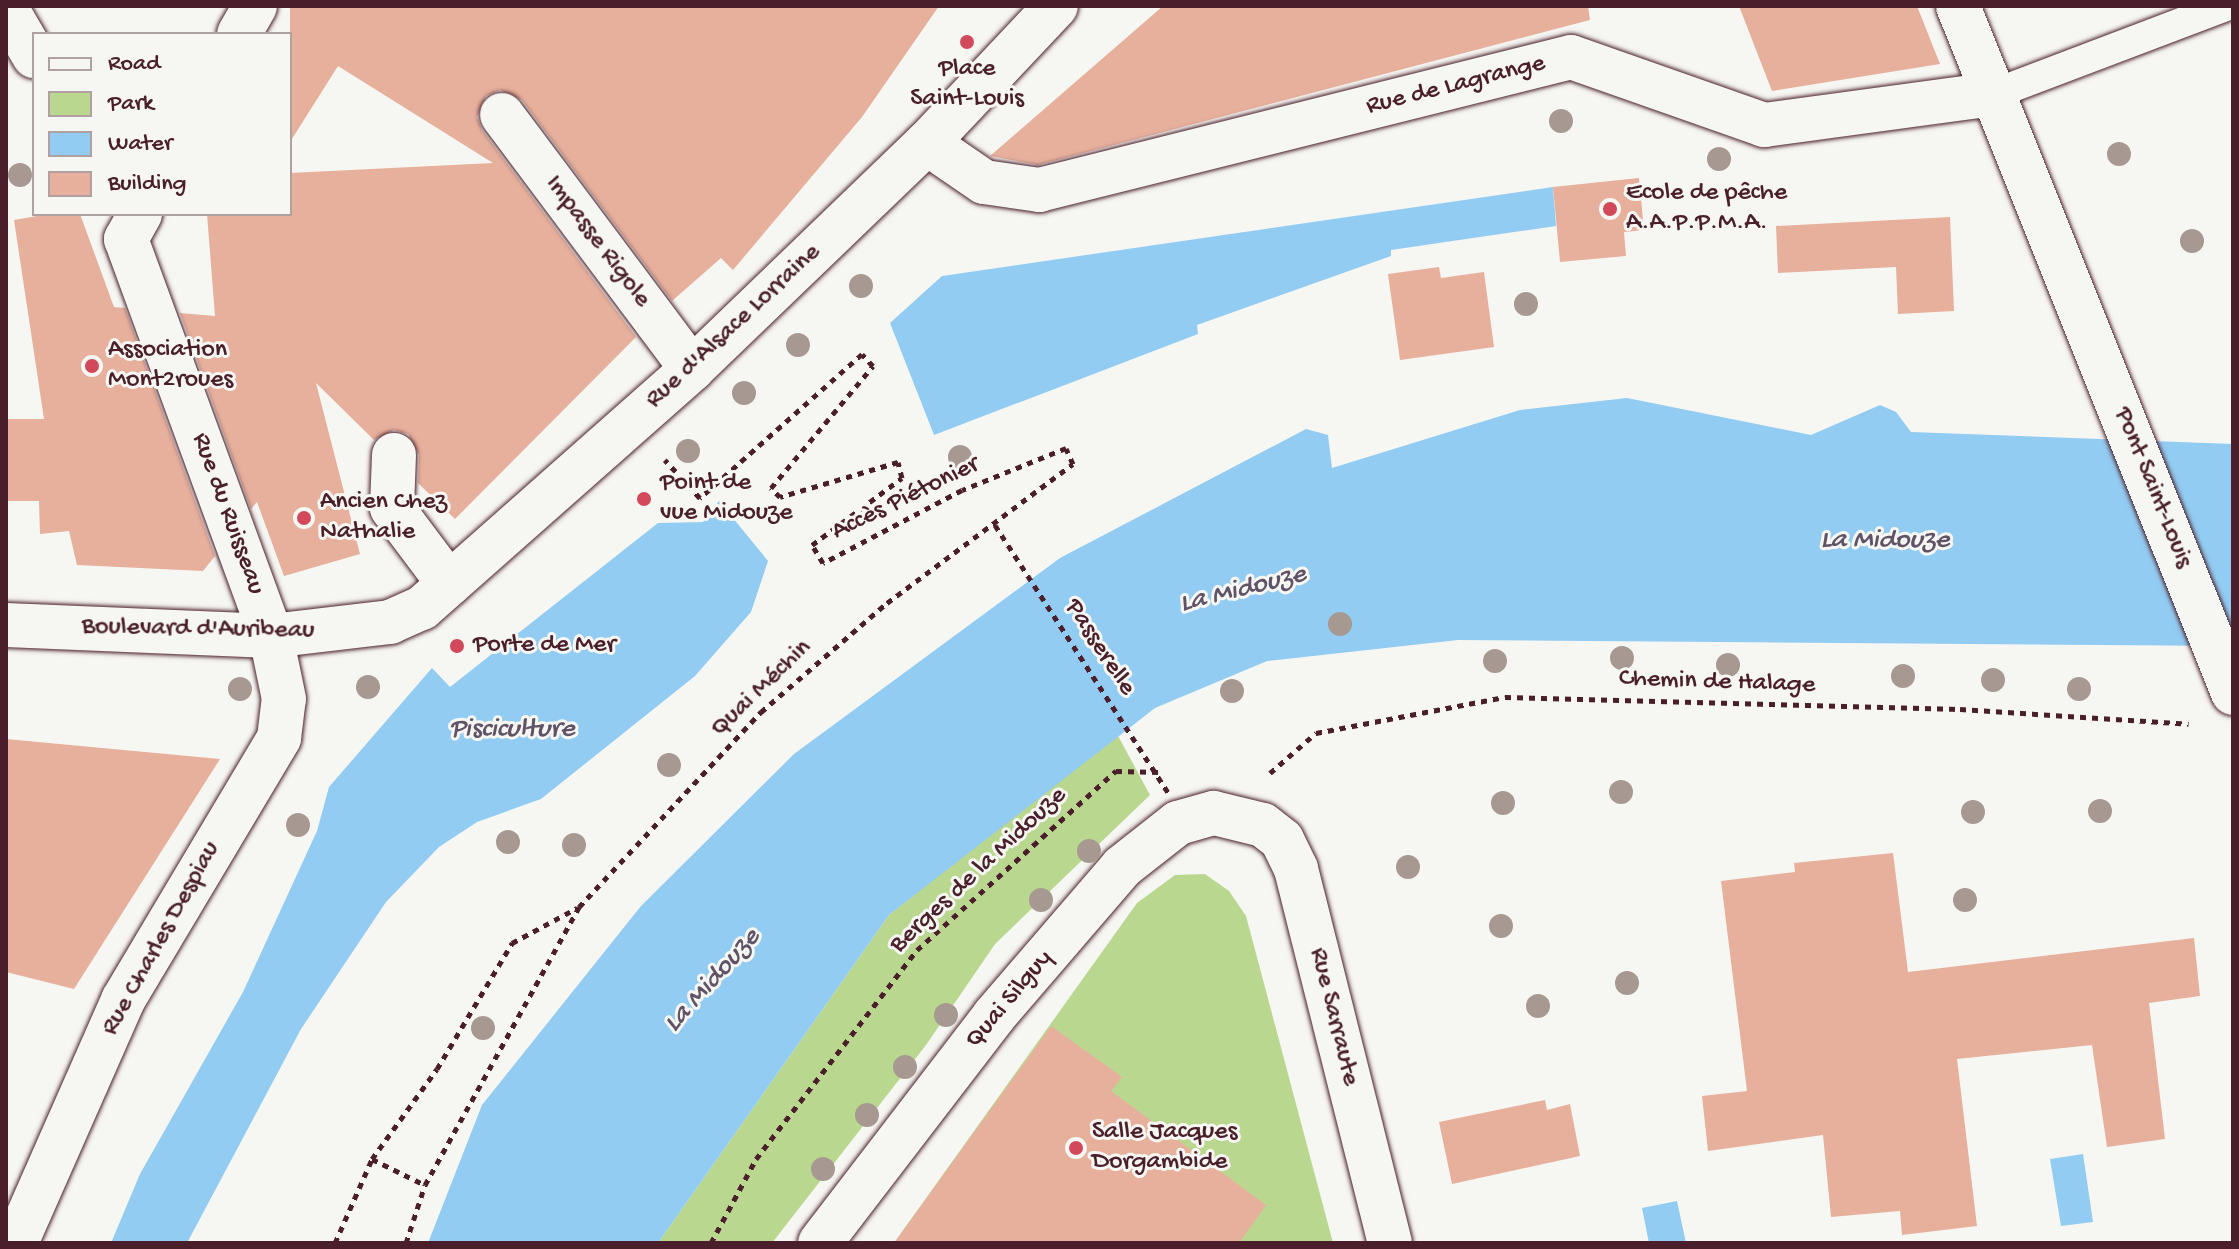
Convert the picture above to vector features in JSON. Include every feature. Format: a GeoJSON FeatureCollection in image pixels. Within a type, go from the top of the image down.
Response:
{"type":"FeatureCollection","features":[{"type":"Feature","properties":{"kind":"street"},"geometry":{"type":"LineString","coordinates":[[240,32],[255,6]]}},
{"type":"Feature","properties":{"kind":"street","name":"Rue d'Alsace Lorraine"},"geometry":{"type":"LineString","coordinates":[[390,622],[422,608],[692,369],[927,143],[1056,6]]}},
{"type":"Feature","properties":{"kind":"street","name":"Pont Saint-Louis"},"geometry":{"type":"LineString","coordinates":[[1958,6],[2233,693]]}},
{"type":"Feature","properties":{"kind":"street"},"geometry":{"type":"LineString","coordinates":[[6,8],[32,53]]}},
{"type":"Feature","properties":{"kind":"street","name":"Rue de Lagrange"},"geometry":{"type":"LineString","coordinates":[[927,143],[984,182],[1039,190],[1571,57],[1764,125],[1994,94]]}},
{"type":"Feature","properties":{"kind":"street","name":"Impasse Rigole"},"geometry":{"type":"LineString","coordinates":[[502,115],[692,369]]}},
{"type":"Feature","properties":{"kind":"street","name":"Rue du Ruisseau"},"geometry":{"type":"LineString","coordinates":[[127,222],[271,636]]}},
{"type":"Feature","properties":{"kind":"street"},"geometry":{"type":"LineString","coordinates":[[394,455],[392,508],[449,584]]}},
{"type":"Feature","properties":{"kind":"street","name":"Boulevard d'Auribeau"},"geometry":{"type":"LineString","coordinates":[[6,625],[271,636],[390,622]]}},
{"type":"Feature","properties":{"kind":"street","name":"Rue Charles Despiau"},"geometry":{"type":"LineString","coordinates":[[16,1243],[123,1000],[279,738],[284,699],[271,636]]}},
{"type":"Feature","properties":{"kind":"street","name":"Quai Silguy"},"geometry":{"type":"LineString","coordinates":[[820,1243],[994,1016],[1122,867],[1178,823],[1214,813],[1240,816]]}},
{"type":"Feature","properties":{"kind":"street","name":"Rue Sarraute"},"geometry":{"type":"LineString","coordinates":[[1240,816],[1282,840],[1296,869],[1390,1243]]}},
{"type":"Feature","properties":{"kind":"lane"},"geometry":{"type":"LineString","coordinates":[[1994,94],[2226,6]]}},
{"type":"Feature","properties":{"kind":"path","name":"Accès Piétonier"},"geometry":{"type":"LineString","coordinates":[[655,449],[700,498],[862,354],[873,366],[771,488],[780,497],[898,462],[902,478],[812,545],[823,563],[962,490],[1066,448],[1073,464],[995,525]]}},
{"type":"Feature","properties":{"kind":"path","name":"Passerelle"},"geometry":{"type":"LineString","coordinates":[[995,525],[1169,794]]}},
{"type":"Feature","properties":{"kind":"path","name":"Quai Méchin"},"geometry":{"type":"LineString","coordinates":[[406,1243],[425,1185],[579,907],[761,712],[887,603],[995,525]]}},
{"type":"Feature","properties":{"kind":"path","name":"Chemin de Halage"},"geometry":{"type":"LineString","coordinates":[[1240,816],[1266,777],[1316,733],[1505,697],[1960,709],[2203,725]]}},
{"type":"Feature","properties":{"kind":"path","name":"Berges de la Midouze"},"geometry":{"type":"LineString","coordinates":[[711,1243],[756,1159],[917,950],[1116,771],[1176,772]]}},
{"type":"Feature","properties":{"kind":"path","name":"Quai Méchin"},"geometry":{"type":"LineString","coordinates":[[335,1243],[372,1159],[437,1069],[512,943],[579,907]]}},
{"type":"Feature","properties":{"kind":"path"},"geometry":{"type":"LineString","coordinates":[[372,1159],[425,1185]]}},
{"type":"Feature","properties":{"kind":"green space"},"geometry":{"type":"Polygon","coordinates":[[[1117,734],[1150,795],[995,944],[926,1045],[772,1243],[658,1243],[889,915],[1117,734]]]}},
{"type":"Feature","properties":{"kind":"green space"},"geometry":{"type":"Polygon","coordinates":[[[1205,874],[1229,891],[1246,916],[1333,1243],[894,1243],[1137,903],[1175,875],[1205,874]]]}},
{"type":"Feature","properties":{"kind":"water"},"geometry":{"type":"Polygon","coordinates":[[[1553,187],[1556,226],[1391,250],[1391,256],[1197,325],[1198,334],[934,435],[890,323],[942,276],[1553,187]]]}},
{"type":"Feature","properties":{"kind":"water","name":"La Midouze"},"geometry":{"type":"Polygon","coordinates":[[[1627,398],[1811,435],[1880,405],[1896,412],[1911,432],[2233,444],[2233,646],[1458,640],[1267,661],[1155,708],[889,915],[658,1243],[428,1243],[482,1105],[641,906],[794,754],[1060,558],[1306,429],[1328,435],[1332,468],[1520,410],[1627,398]]]}},
{"type":"Feature","properties":{"kind":"water","name":"Pisciculture"},"geometry":{"type":"Polygon","coordinates":[[[719,501],[768,561],[751,612],[695,676],[541,799],[477,822],[439,847],[386,902],[301,1029],[187,1243],[111,1243],[140,1174],[243,992],[317,831],[329,787],[432,668],[450,687],[658,523],[703,522],[719,501]]]}},
{"type":"Feature","properties":{"kind":"water"},"geometry":{"type":"Polygon","coordinates":[[[2083,1154],[2093,1222],[2061,1226],[2050,1159],[2083,1154]]]}},
{"type":"Feature","properties":{"kind":"water"},"geometry":{"type":"Polygon","coordinates":[[[1677,1201],[1686,1243],[1649,1243],[1642,1208],[1677,1201]]]}},
{"type":"Feature","properties":{"kind":"building"},"geometry":{"type":"Polygon","coordinates":[[[290,6],[939,6],[862,117],[733,270],[721,258],[672,301],[522,100],[500,90],[486,96],[477,117],[482,130],[636,337],[455,519],[418,483],[419,455],[408,434],[394,430],[374,440],[316,383],[360,554],[284,576],[257,502],[251,509],[180,313],[215,316],[207,216],[292,216],[292,173],[493,163],[338,66],[292,139],[290,6]]]}},
{"type":"Feature","properties":{"kind":"building"},"geometry":{"type":"Polygon","coordinates":[[[1163,6],[1588,6],[1590,20],[1038,165],[990,156],[1163,6]]]}},
{"type":"Feature","properties":{"kind":"building"},"geometry":{"type":"Polygon","coordinates":[[[1739,6],[1917,6],[1940,64],[1772,91],[1739,6]]]}},
{"type":"Feature","properties":{"kind":"building"},"geometry":{"type":"Polygon","coordinates":[[[1639,178],[1644,230],[1624,232],[1626,256],[1560,262],[1553,187],[1639,178]]]}},
{"type":"Feature","properties":{"kind":"building"},"geometry":{"type":"Polygon","coordinates":[[[37,216],[81,216],[114,307],[125,308],[215,556],[203,571],[77,565],[69,531],[40,534],[39,501],[6,501],[6,419],[44,419],[14,220],[37,216]]]}},
{"type":"Feature","properties":{"kind":"building"},"geometry":{"type":"Polygon","coordinates":[[[1950,217],[1954,311],[1898,314],[1896,267],[1778,273],[1776,226],[1950,217]]]}},
{"type":"Feature","properties":{"kind":"building"},"geometry":{"type":"Polygon","coordinates":[[[1439,267],[1441,278],[1484,272],[1494,347],[1400,360],[1388,274],[1439,267]]]}},
{"type":"Feature","properties":{"kind":"building"},"geometry":{"type":"Polygon","coordinates":[[[6,739],[220,759],[74,989],[6,972],[6,739]]]}},
{"type":"Feature","properties":{"kind":"building"},"geometry":{"type":"Polygon","coordinates":[[[1893,853],[1908,972],[2194,938],[2200,996],[2149,1003],[2165,1139],[2107,1147],[2092,1045],[1957,1059],[1977,1226],[1902,1235],[1900,1211],[1831,1217],[1823,1135],[1708,1151],[1702,1096],[1747,1091],[1721,881],[1795,872],[1794,863],[1893,853]]]}},
{"type":"Feature","properties":{"kind":"building","name":"Salle Jacques Dorgambide"},"geometry":{"type":"Polygon","coordinates":[[[1051,1026],[1122,1077],[1111,1091],[1266,1205],[1239,1243],[894,1243],[1051,1026]]]}},
{"type":"Feature","properties":{"kind":"building"},"geometry":{"type":"Polygon","coordinates":[[[1545,1100],[1547,1110],[1570,1104],[1580,1156],[1452,1184],[1439,1122],[1545,1100]]]}},
{"type":"Feature","properties":{"kind":"place","name":"Place Saint-Louis"},"geometry":{"type":"Point","coordinates":[967,42]}},
{"type":"Feature","properties":{"kind":"place","name":"Ecole de pêche A.A.P.P.M.A."},"geometry":{"type":"Point","coordinates":[1610,209]}},
{"type":"Feature","properties":{"kind":"place","name":"Association Mont2roues"},"geometry":{"type":"Point","coordinates":[92,366]}},
{"type":"Feature","properties":{"kind":"place","name":"Point de vue Midouze"},"geometry":{"type":"Point","coordinates":[644,499]}},
{"type":"Feature","properties":{"kind":"place","name":"Ancien Chez Nathalie"},"geometry":{"type":"Point","coordinates":[304,518]}},
{"type":"Feature","properties":{"kind":"place","name":"Porte de Mer"},"geometry":{"type":"Point","coordinates":[457,646]}},
{"type":"Feature","properties":{"kind":"place","name":"Salle Jacques Dorgambide"},"geometry":{"type":"Point","coordinates":[1076,1148]}}]}
